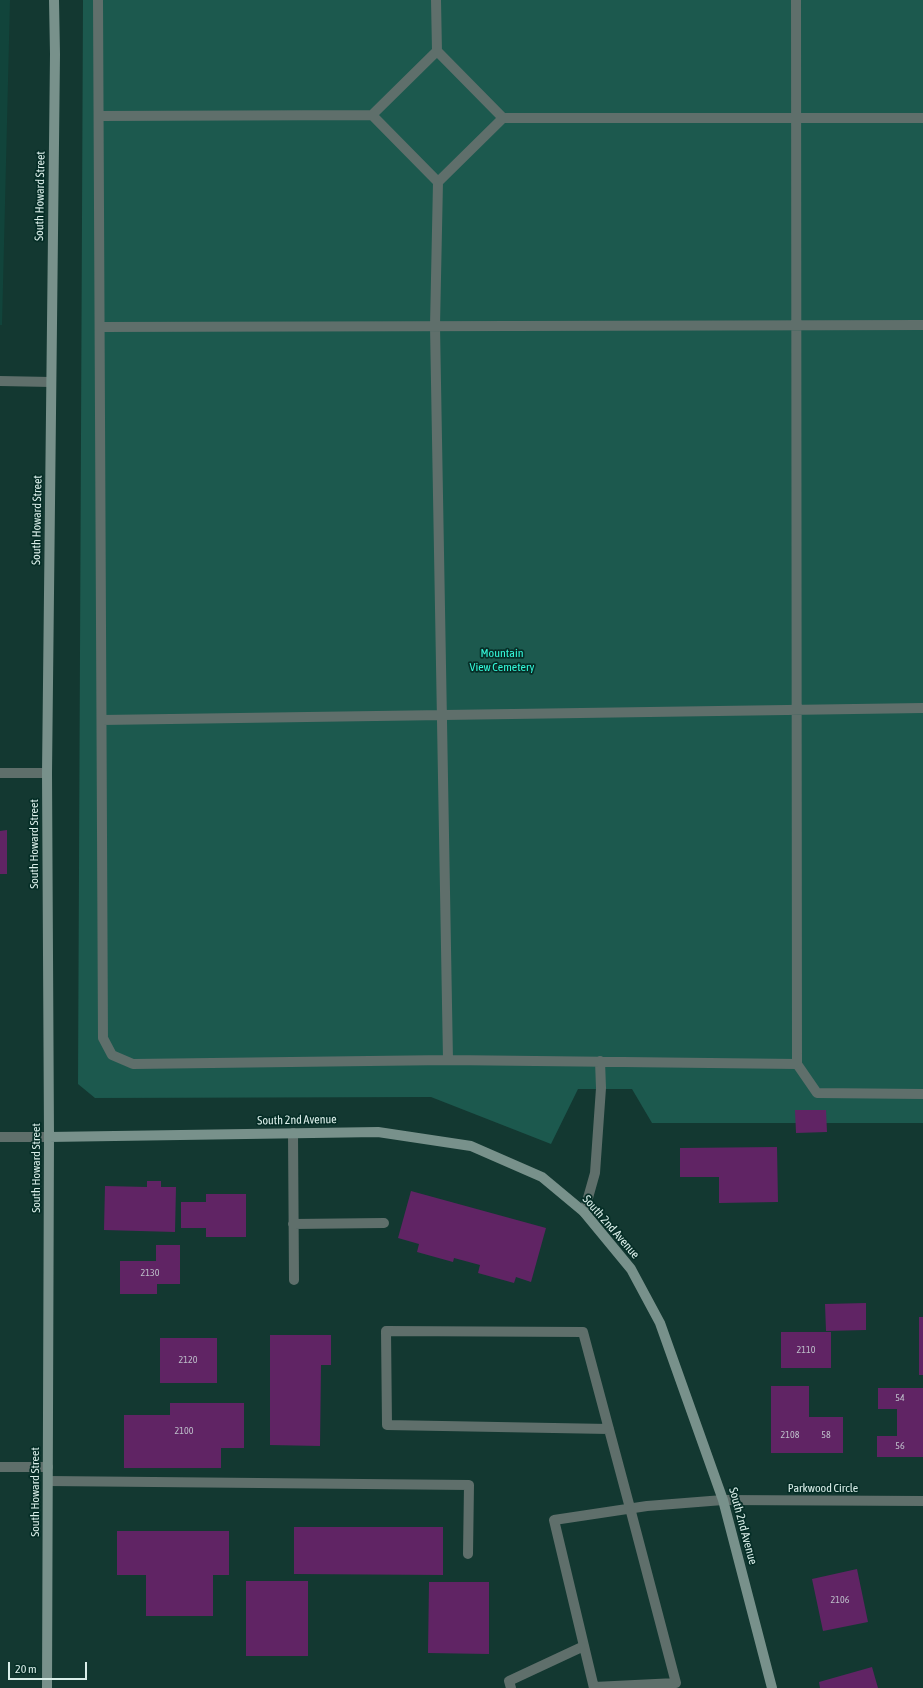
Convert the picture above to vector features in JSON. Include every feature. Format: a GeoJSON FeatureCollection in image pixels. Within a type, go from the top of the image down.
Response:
{"type":"FeatureCollection","features":[{"type":"Feature","properties":{"kind":"main road","name":"South Howard Street"},"geometry":{"type":"LineString","coordinates":[[47,1688],[49,1137],[47,773],[55,54],[54,0]]}},
{"type":"Feature","properties":{"kind":"main road","name":"South 2nd Avenue"},"geometry":{"type":"LineString","coordinates":[[49,1137],[378,1132],[471,1146],[542,1177],[584,1212],[631,1269],[660,1323],[723,1500],[772,1688]]}},
{"type":"Feature","properties":{"kind":"street"},"geometry":{"type":"LineString","coordinates":[[98,0],[104,1038],[112,1055],[133,1064],[448,1060],[797,1064]]}},
{"type":"Feature","properties":{"kind":"street"},"geometry":{"type":"LineString","coordinates":[[436,0],[437,52],[503,118]]}},
{"type":"Feature","properties":{"kind":"street"},"geometry":{"type":"LineString","coordinates":[[796,0],[797,1064],[817,1093],[923,1094]]}},
{"type":"Feature","properties":{"kind":"street"},"geometry":{"type":"LineString","coordinates":[[99,116],[372,115],[437,52]]}},
{"type":"Feature","properties":{"kind":"street"},"geometry":{"type":"LineString","coordinates":[[372,115],[438,182]]}},
{"type":"Feature","properties":{"kind":"street"},"geometry":{"type":"LineString","coordinates":[[448,1060],[435,326],[438,182],[503,118],[923,118]]}},
{"type":"Feature","properties":{"kind":"street"},"geometry":{"type":"LineString","coordinates":[[100,327],[923,325]]}},
{"type":"Feature","properties":{"kind":"street"},"geometry":{"type":"LineString","coordinates":[[0,381],[51,382]]}},
{"type":"Feature","properties":{"kind":"street"},"geometry":{"type":"LineString","coordinates":[[102,720],[923,708]]}},
{"type":"Feature","properties":{"kind":"street"},"geometry":{"type":"LineString","coordinates":[[0,773],[47,773]]}},
{"type":"Feature","properties":{"kind":"street"},"geometry":{"type":"LineString","coordinates":[[584,1212],[596,1174],[601,1088],[600,1061]]}},
{"type":"Feature","properties":{"kind":"street"},"geometry":{"type":"LineString","coordinates":[[292,1133],[294,1280]]}},
{"type":"Feature","properties":{"kind":"street"},"geometry":{"type":"LineString","coordinates":[[0,1137],[49,1137]]}},
{"type":"Feature","properties":{"kind":"street"},"geometry":{"type":"LineString","coordinates":[[293,1224],[384,1223]]}},
{"type":"Feature","properties":{"kind":"street"},"geometry":{"type":"LineString","coordinates":[[511,1688],[509,1681],[584,1646],[594,1687],[676,1683],[630,1508],[609,1429],[583,1332],[386,1331],[387,1425],[609,1429]]}},
{"type":"Feature","properties":{"kind":"street"},"geometry":{"type":"LineString","coordinates":[[0,1467],[48,1467]]}},
{"type":"Feature","properties":{"kind":"street"},"geometry":{"type":"LineString","coordinates":[[48,1481],[469,1485],[468,1554]]}},
{"type":"Feature","properties":{"kind":"street","name":"Parkwood Circle"},"geometry":{"type":"LineString","coordinates":[[584,1646],[554,1520],[630,1508],[723,1500],[923,1501]]}},
{"type":"Feature","properties":{"kind":"shaded area"},"geometry":{"type":"Polygon","coordinates":[[[0,0],[10,0],[2,325],[0,325],[0,0]]]}},
{"type":"Feature","properties":{"kind":"green space","name":"Mountain View Cemetery"},"geometry":{"type":"Polygon","coordinates":[[[83,0],[923,0],[923,1123],[652,1123],[632,1089],[578,1089],[551,1144],[431,1097],[95,1098],[78,1084],[83,0]]]}},
{"type":"Feature","properties":{"kind":"building"},"geometry":{"type":"Polygon","coordinates":[[[7,830],[7,874],[0,874],[0,831],[7,830]]]}},
{"type":"Feature","properties":{"kind":"building"},"geometry":{"type":"Polygon","coordinates":[[[795,1110],[826,1110],[827,1132],[796,1133],[795,1110]]]}},
{"type":"Feature","properties":{"kind":"building"},"geometry":{"type":"Polygon","coordinates":[[[777,1147],[778,1202],[719,1203],[719,1177],[680,1177],[680,1148],[777,1147]]]}},
{"type":"Feature","properties":{"kind":"building"},"geometry":{"type":"Polygon","coordinates":[[[147,1181],[161,1181],[161,1187],[176,1187],[175,1232],[104,1230],[105,1186],[147,1187],[147,1181]]]}},
{"type":"Feature","properties":{"kind":"building"},"geometry":{"type":"Polygon","coordinates":[[[411,1191],[546,1228],[531,1282],[516,1277],[514,1283],[478,1273],[480,1265],[454,1258],[453,1262],[417,1252],[419,1244],[398,1238],[411,1191]]]}},
{"type":"Feature","properties":{"kind":"building"},"geometry":{"type":"Polygon","coordinates":[[[206,1194],[246,1194],[246,1237],[206,1237],[206,1228],[181,1228],[181,1202],[206,1202],[206,1194]]]}},
{"type":"Feature","properties":{"kind":"building"},"geometry":{"type":"Polygon","coordinates":[[[156,1245],[180,1245],[180,1284],[157,1284],[157,1294],[120,1294],[120,1261],[156,1261],[156,1245]]]}},
{"type":"Feature","properties":{"kind":"building"},"geometry":{"type":"Polygon","coordinates":[[[866,1303],[866,1330],[826,1331],[825,1304],[866,1303]]]}},
{"type":"Feature","properties":{"kind":"building"},"geometry":{"type":"Polygon","coordinates":[[[919,1317],[923,1317],[923,1375],[919,1375],[919,1317]]]}},
{"type":"Feature","properties":{"kind":"building"},"geometry":{"type":"Polygon","coordinates":[[[781,1332],[831,1332],[831,1368],[781,1368],[781,1332]]]}},
{"type":"Feature","properties":{"kind":"building"},"geometry":{"type":"Polygon","coordinates":[[[270,1335],[331,1335],[331,1365],[321,1365],[320,1446],[270,1445],[270,1335]]]}},
{"type":"Feature","properties":{"kind":"building"},"geometry":{"type":"Polygon","coordinates":[[[160,1338],[217,1338],[217,1383],[160,1383],[160,1338]]]}},
{"type":"Feature","properties":{"kind":"building"},"geometry":{"type":"Polygon","coordinates":[[[771,1386],[809,1386],[809,1417],[843,1417],[843,1453],[771,1453],[771,1386]]]}},
{"type":"Feature","properties":{"kind":"building"},"geometry":{"type":"Polygon","coordinates":[[[878,1388],[923,1388],[923,1457],[877,1457],[877,1436],[897,1436],[897,1409],[878,1409],[878,1388]]]}},
{"type":"Feature","properties":{"kind":"building"},"geometry":{"type":"Polygon","coordinates":[[[170,1403],[244,1403],[244,1448],[221,1448],[221,1468],[124,1468],[124,1415],[170,1415],[170,1403]]]}},
{"type":"Feature","properties":{"kind":"building"},"geometry":{"type":"Polygon","coordinates":[[[294,1527],[443,1527],[443,1575],[294,1574],[294,1527]]]}},
{"type":"Feature","properties":{"kind":"building"},"geometry":{"type":"Polygon","coordinates":[[[117,1531],[229,1531],[229,1575],[213,1575],[213,1616],[146,1616],[146,1575],[117,1575],[117,1531]]]}},
{"type":"Feature","properties":{"kind":"building"},"geometry":{"type":"Polygon","coordinates":[[[857,1569],[868,1622],[823,1631],[812,1579],[857,1569]]]}},
{"type":"Feature","properties":{"kind":"building"},"geometry":{"type":"Polygon","coordinates":[[[246,1581],[308,1581],[308,1656],[246,1656],[246,1581]]]}},
{"type":"Feature","properties":{"kind":"building"},"geometry":{"type":"Polygon","coordinates":[[[429,1582],[489,1582],[489,1654],[428,1653],[429,1582]]]}},
{"type":"Feature","properties":{"kind":"building"},"geometry":{"type":"Polygon","coordinates":[[[872,1667],[878,1688],[820,1688],[819,1682],[872,1667]]]}}]}
